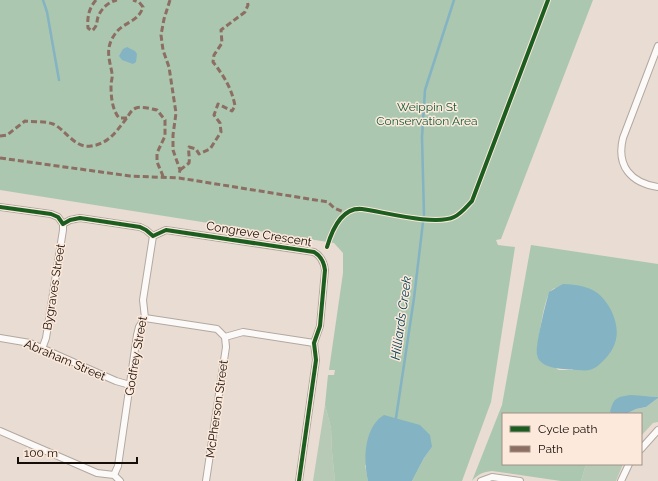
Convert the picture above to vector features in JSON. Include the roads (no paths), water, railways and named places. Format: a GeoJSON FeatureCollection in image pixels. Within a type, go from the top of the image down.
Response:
{"type":"FeatureCollection","features":[{"type":"Feature","properties":{"kind":"street"},"geometry":{"type":"LineString","coordinates":[[658,46],[620,148],[621,159],[632,177],[641,183],[658,187]]}},
{"type":"Feature","properties":{"kind":"street"},"geometry":{"type":"LineString","coordinates":[[0,206],[51,214],[58,217],[63,224],[70,220],[80,218],[135,226],[146,230],[153,236]]}},
{"type":"Feature","properties":{"kind":"street","name":"Bygraves Street"},"geometry":{"type":"LineString","coordinates":[[42,349],[46,338],[63,224]]}},
{"type":"Feature","properties":{"kind":"street","name":"Congreve Crescent"},"geometry":{"type":"LineString","coordinates":[[153,236],[166,230],[314,252],[318,254],[324,264],[325,270],[320,326],[314,343],[316,360],[299,481]]}},
{"type":"Feature","properties":{"kind":"street","name":"Godfrey Street"},"geometry":{"type":"LineString","coordinates":[[114,475],[118,466],[137,335],[139,327],[145,318],[143,300],[153,236]]}},
{"type":"Feature","properties":{"kind":"street"},"geometry":{"type":"LineString","coordinates":[[145,318],[217,329],[225,337],[243,332],[314,343]]}},
{"type":"Feature","properties":{"kind":"street","name":"McPherson Street"},"geometry":{"type":"LineString","coordinates":[[206,481],[226,347],[225,337]]}},
{"type":"Feature","properties":{"kind":"street","name":"Abraham Street"},"geometry":{"type":"LineString","coordinates":[[0,338],[19,340],[116,381],[130,385]]}},
{"type":"Feature","properties":{"kind":"street"},"geometry":{"type":"LineString","coordinates":[[642,448],[658,430]]}},
{"type":"Feature","properties":{"kind":"street"},"geometry":{"type":"LineString","coordinates":[[0,431],[97,473],[114,475],[120,481]]}},
{"type":"Feature","properties":{"kind":"street"},"geometry":{"type":"LineString","coordinates":[[622,481],[629,465]]}},
{"type":"Feature","properties":{"kind":"street"},"geometry":{"type":"LineString","coordinates":[[481,481],[492,478],[520,481]]}},
{"type":"Feature","properties":{"kind":"water"},"geometry":{"type":"Polygon","coordinates":[[[127,47],[135,51],[137,54],[136,62],[133,64],[122,60],[119,56],[123,49],[127,47]]]}},
{"type":"Feature","properties":{"kind":"water"},"geometry":{"type":"Polygon","coordinates":[[[563,284],[585,287],[597,293],[607,303],[614,317],[617,330],[613,349],[602,362],[588,370],[554,368],[543,364],[537,355],[539,334],[549,292],[563,284]]]}},
{"type":"Feature","properties":{"kind":"water"},"geometry":{"type":"Polygon","coordinates":[[[631,395],[658,398],[646,407],[636,409],[628,413],[611,413],[613,403],[622,396],[631,395]]]}},
{"type":"Feature","properties":{"kind":"water"},"geometry":{"type":"Polygon","coordinates":[[[384,415],[420,425],[430,435],[432,447],[424,458],[412,481],[368,481],[366,473],[366,454],[369,436],[372,427],[377,420],[384,415]]]}},
{"type":"Feature","properties":{"kind":"waterway"},"geometry":{"type":"LineString","coordinates":[[43,0],[47,12],[59,80]]}},
{"type":"Feature","properties":{"kind":"waterway","name":"Hilliards Creek"},"geometry":{"type":"LineString","coordinates":[[424,215],[422,137],[425,90],[454,0]]}},
{"type":"Feature","properties":{"kind":"waterway","name":"Hilliards Creek"},"geometry":{"type":"LineString","coordinates":[[396,418],[414,298],[423,222]]}},
{"type":"Feature","properties":{"kind":"park label","name":"Weippin St Conservation Area"},"geometry":{"type":"Point","coordinates":[427,114]}}]}
